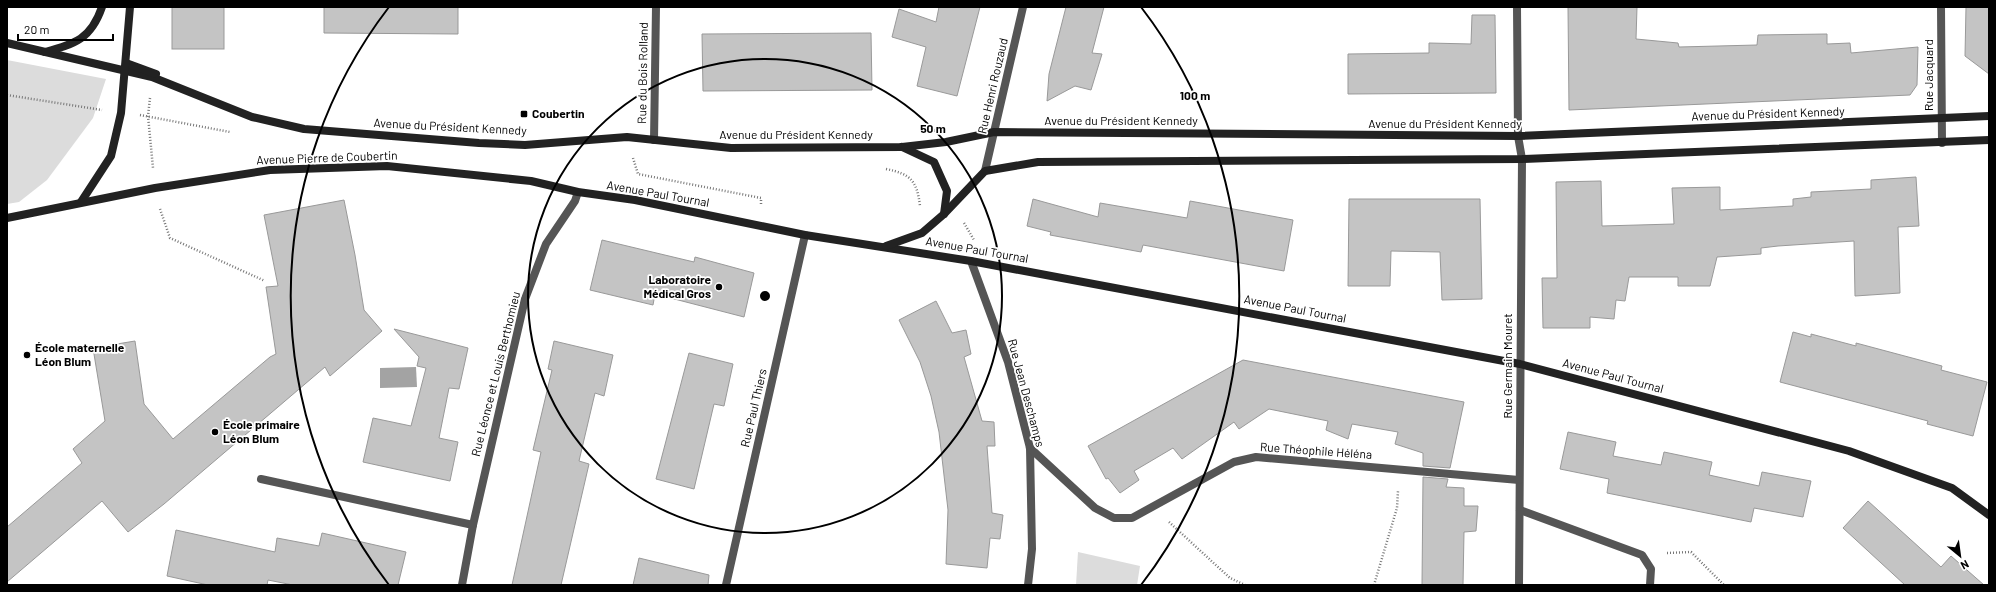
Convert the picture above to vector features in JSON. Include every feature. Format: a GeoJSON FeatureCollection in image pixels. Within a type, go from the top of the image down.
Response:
{"type":"FeatureCollection","features":[{"type":"Feature","properties":{"kind":"main road"},"geometry":{"type":"LineString","coordinates":[[44,52],[77,42],[91,30],[98,20],[102,7]]}},
{"type":"Feature","properties":{"kind":"main road"},"geometry":{"type":"LineString","coordinates":[[81,202],[111,156],[121,113],[130,7]]}},
{"type":"Feature","properties":{"kind":"main road","name":"Avenue du Président Kennedy"},"geometry":{"type":"LineString","coordinates":[[7,43],[152,78],[246,115],[304,129],[479,143],[525,145],[627,137],[731,148],[902,147],[946,142],[994,132],[1518,136],[1989,116]]}},
{"type":"Feature","properties":{"kind":"main road"},"geometry":{"type":"LineString","coordinates":[[126,63],[217,97],[246,115]]}},
{"type":"Feature","properties":{"kind":"main road"},"geometry":{"type":"LineString","coordinates":[[885,246],[922,233],[944,214],[984,171],[1038,162],[1522,159],[1989,140]]}},
{"type":"Feature","properties":{"kind":"main road","name":"Avenue du Président Kennedy"},"geometry":{"type":"LineString","coordinates":[[902,147],[934,162],[947,191],[944,214]]}},
{"type":"Feature","properties":{"kind":"main road","name":"Avenue Pierre de Coubertin"},"geometry":{"type":"LineString","coordinates":[[7,218],[155,188],[270,170],[387,166],[531,181],[578,192]]}},
{"type":"Feature","properties":{"kind":"main road","name":"Avenue Paul Tournal"},"geometry":{"type":"LineString","coordinates":[[578,192],[635,200],[805,235],[885,246],[971,261],[1520,364],[1849,451],[1952,488],[1989,515]]}},
{"type":"Feature","properties":{"kind":"street","name":"Rue du Bois Rolland"},"geometry":{"type":"LineString","coordinates":[[654,140],[656,7]]}},
{"type":"Feature","properties":{"kind":"street","name":"Rue Henri Rouzaud"},"geometry":{"type":"LineString","coordinates":[[984,171],[1024,7]]}},
{"type":"Feature","properties":{"kind":"street","name":"Rue Germain Mouret"},"geometry":{"type":"LineString","coordinates":[[1517,7],[1518,136],[1522,159],[1519,585]]}},
{"type":"Feature","properties":{"kind":"street","name":"Rue Jacquard"},"geometry":{"type":"LineString","coordinates":[[1941,7],[1942,143]]}},
{"type":"Feature","properties":{"kind":"street","name":"Rue Léonce et Louis Berthomieu"},"geometry":{"type":"LineString","coordinates":[[462,585],[473,525],[525,299],[546,244],[575,201],[578,192]]}},
{"type":"Feature","properties":{"kind":"street","name":"Rue Paul Thiers"},"geometry":{"type":"LineString","coordinates":[[726,585],[805,235]]}},
{"type":"Feature","properties":{"kind":"street","name":"Rue Jean Deschamps"},"geometry":{"type":"LineString","coordinates":[[971,261],[1008,362],[1030,448],[1032,549],[1028,585]]}},
{"type":"Feature","properties":{"kind":"street","name":"Rue Théophile Héléna"},"geometry":{"type":"LineString","coordinates":[[1030,448],[1095,508],[1114,518],[1132,518],[1234,462],[1256,457],[1519,480]]}},
{"type":"Feature","properties":{"kind":"street"},"geometry":{"type":"LineString","coordinates":[[261,479],[473,525]]}},
{"type":"Feature","properties":{"kind":"street"},"geometry":{"type":"LineString","coordinates":[[1520,510],[1642,555],[1651,569],[1650,585]]}},
{"type":"Feature","properties":{"kind":"path"},"geometry":{"type":"LineString","coordinates":[[152,78],[148,116],[155,188],[170,238],[265,281]]}},
{"type":"Feature","properties":{"kind":"path"},"geometry":{"type":"LineString","coordinates":[[7,95],[148,116]]}},
{"type":"Feature","properties":{"kind":"path"},"geometry":{"type":"LineString","coordinates":[[627,137],[638,174],[723,192],[761,198],[759,226]]}},
{"type":"Feature","properties":{"kind":"path"},"geometry":{"type":"LineString","coordinates":[[1374,585],[1397,508],[1398,470]]}},
{"type":"Feature","properties":{"kind":"path"},"geometry":{"type":"LineString","coordinates":[[1152,507],[1230,578],[1245,585]]}},
{"type":"Feature","properties":{"kind":"path"},"geometry":{"type":"LineString","coordinates":[[1642,555],[1691,552],[1724,585]]}},
{"type":"Feature","properties":{"kind":"shaded area"},"geometry":{"type":"Polygon","coordinates":[[[7,60],[106,79],[93,118],[47,180],[19,202],[7,204],[7,60]]]}},
{"type":"Feature","properties":{"kind":"shaded area"},"geometry":{"type":"Polygon","coordinates":[[[416,367],[417,387],[380,388],[380,368],[416,367]]]}},
{"type":"Feature","properties":{"kind":"shaded area"},"geometry":{"type":"Polygon","coordinates":[[[1078,552],[1140,566],[1137,585],[1076,585],[1078,552]]]}},
{"type":"Feature","properties":{"kind":"building"},"geometry":{"type":"Polygon","coordinates":[[[172,7],[224,7],[224,49],[172,49],[172,7]]]}},
{"type":"Feature","properties":{"kind":"building"},"geometry":{"type":"Polygon","coordinates":[[[324,7],[458,7],[458,34],[324,33],[324,7]]]}},
{"type":"Feature","properties":{"kind":"building"},"geometry":{"type":"Polygon","coordinates":[[[939,7],[980,7],[957,96],[917,86],[926,47],[892,37],[899,9],[936,22],[939,7]]]}},
{"type":"Feature","properties":{"kind":"building"},"geometry":{"type":"Polygon","coordinates":[[[1066,7],[1104,7],[1092,53],[1102,54],[1091,90],[1075,86],[1047,101],[1049,74],[1066,7]]]}},
{"type":"Feature","properties":{"kind":"building"},"geometry":{"type":"Polygon","coordinates":[[[1568,7],[1637,7],[1636,39],[1678,43],[1679,47],[1757,45],[1758,35],[1827,34],[1827,44],[1850,43],[1851,53],[1918,47],[1917,85],[1910,95],[1569,110],[1568,7]]]}},
{"type":"Feature","properties":{"kind":"building"},"geometry":{"type":"Polygon","coordinates":[[[1966,7],[1989,7],[1989,74],[1965,56],[1966,7]]]}},
{"type":"Feature","properties":{"kind":"building"},"geometry":{"type":"Polygon","coordinates":[[[1472,15],[1495,15],[1496,93],[1348,94],[1348,54],[1429,53],[1429,43],[1471,44],[1472,15]]]}},
{"type":"Feature","properties":{"kind":"building"},"geometry":{"type":"Polygon","coordinates":[[[871,33],[872,90],[703,91],[702,34],[871,33]]]}},
{"type":"Feature","properties":{"kind":"building"},"geometry":{"type":"Polygon","coordinates":[[[1916,177],[1919,226],[1898,227],[1900,293],[1855,296],[1854,241],[1778,246],[1761,248],[1761,254],[1717,257],[1710,286],[1678,286],[1678,277],[1629,277],[1625,301],[1616,300],[1614,319],[1590,317],[1590,328],[1543,328],[1542,278],[1557,278],[1556,182],[1601,181],[1602,226],[1674,224],[1672,188],[1720,187],[1720,210],[1793,206],[1793,199],[1811,197],[1811,192],[1871,189],[1871,180],[1916,177]]]}},
{"type":"Feature","properties":{"kind":"building"},"geometry":{"type":"Polygon","coordinates":[[[1033,199],[1098,217],[1100,203],[1187,218],[1190,201],[1293,220],[1284,271],[1143,245],[1141,252],[1050,235],[1051,232],[1027,226],[1033,199]]]}},
{"type":"Feature","properties":{"kind":"building"},"geometry":{"type":"Polygon","coordinates":[[[1349,199],[1480,199],[1482,299],[1442,300],[1440,252],[1391,251],[1390,286],[1348,286],[1349,199]]]}},
{"type":"Feature","properties":{"kind":"building"},"geometry":{"type":"Polygon","coordinates":[[[344,200],[364,310],[382,331],[330,376],[325,367],[164,504],[128,532],[102,501],[7,582],[7,527],[82,463],[73,449],[105,421],[93,348],[135,341],[144,404],[173,439],[270,357],[276,354],[266,287],[278,286],[264,215],[344,200]]]}},
{"type":"Feature","properties":{"kind":"building"},"geometry":{"type":"Polygon","coordinates":[[[602,240],[694,262],[695,257],[754,273],[744,317],[655,294],[653,305],[590,290],[602,240]]]}},
{"type":"Feature","properties":{"kind":"building"},"geometry":{"type":"Polygon","coordinates":[[[936,301],[952,333],[966,330],[971,354],[964,357],[982,421],[994,422],[995,446],[987,446],[992,513],[1003,515],[1000,539],[990,538],[987,568],[946,564],[948,510],[939,432],[931,396],[920,362],[899,320],[936,301]]]}},
{"type":"Feature","properties":{"kind":"building"},"geometry":{"type":"Polygon","coordinates":[[[394,329],[468,348],[459,389],[449,388],[439,438],[458,442],[450,481],[363,462],[373,418],[411,426],[426,368],[417,366],[419,357],[394,329]]]}},
{"type":"Feature","properties":{"kind":"building"},"geometry":{"type":"Polygon","coordinates":[[[1793,332],[1811,337],[1811,334],[1856,346],[1856,343],[1942,366],[1941,370],[1987,382],[1973,436],[1927,424],[1928,421],[1780,382],[1793,332]]]}},
{"type":"Feature","properties":{"kind":"building"},"geometry":{"type":"Polygon","coordinates":[[[554,341],[613,355],[604,396],[595,393],[579,461],[589,464],[561,585],[512,585],[541,452],[533,450],[552,370],[548,369],[554,341]]]}},
{"type":"Feature","properties":{"kind":"building"},"geometry":{"type":"Polygon","coordinates":[[[689,353],[733,364],[724,406],[714,404],[694,489],[656,479],[689,353]]]}},
{"type":"Feature","properties":{"kind":"building"},"geometry":{"type":"Polygon","coordinates":[[[1243,360],[1464,402],[1450,468],[1423,466],[1423,453],[1395,444],[1398,432],[1352,424],[1348,439],[1326,430],[1328,421],[1269,409],[1239,429],[1234,422],[1182,459],[1173,448],[1134,471],[1139,480],[1120,493],[1108,478],[1106,479],[1088,446],[1243,360]]]}},
{"type":"Feature","properties":{"kind":"building"},"geometry":{"type":"Polygon","coordinates":[[[1568,432],[1616,442],[1613,456],[1661,465],[1664,452],[1712,462],[1709,475],[1759,486],[1762,472],[1811,481],[1803,517],[1754,508],[1751,522],[1607,493],[1609,479],[1560,469],[1568,432]]]}},
{"type":"Feature","properties":{"kind":"building"},"geometry":{"type":"Polygon","coordinates":[[[1423,477],[1448,479],[1446,487],[1464,488],[1464,506],[1478,506],[1476,531],[1464,532],[1463,585],[1422,585],[1423,477]]]}},
{"type":"Feature","properties":{"kind":"building"},"geometry":{"type":"Polygon","coordinates":[[[1868,501],[1941,567],[1951,556],[1984,585],[1905,585],[1843,528],[1868,501]]]}},
{"type":"Feature","properties":{"kind":"building"},"geometry":{"type":"Polygon","coordinates":[[[176,530],[275,552],[277,538],[319,546],[322,533],[406,552],[398,585],[293,585],[268,580],[267,585],[208,585],[167,576],[176,530]]]}},
{"type":"Feature","properties":{"kind":"building"},"geometry":{"type":"Polygon","coordinates":[[[639,558],[709,575],[708,585],[633,585],[639,558]]]}},
{"type":"Feature","properties":{"kind":"place","name":"Coubertin"},"geometry":{"type":"Point","coordinates":[524,114]}},
{"type":"Feature","properties":{"kind":"place","name":"Laboratoire Médical Gros"},"geometry":{"type":"Point","coordinates":[719,287]}},
{"type":"Feature","properties":{"kind":"place","name":"École maternelle Léon Blum"},"geometry":{"type":"Point","coordinates":[27,355]}},
{"type":"Feature","properties":{"kind":"place","name":"École primaire Léon Blum"},"geometry":{"type":"Point","coordinates":[215,432]}}]}
